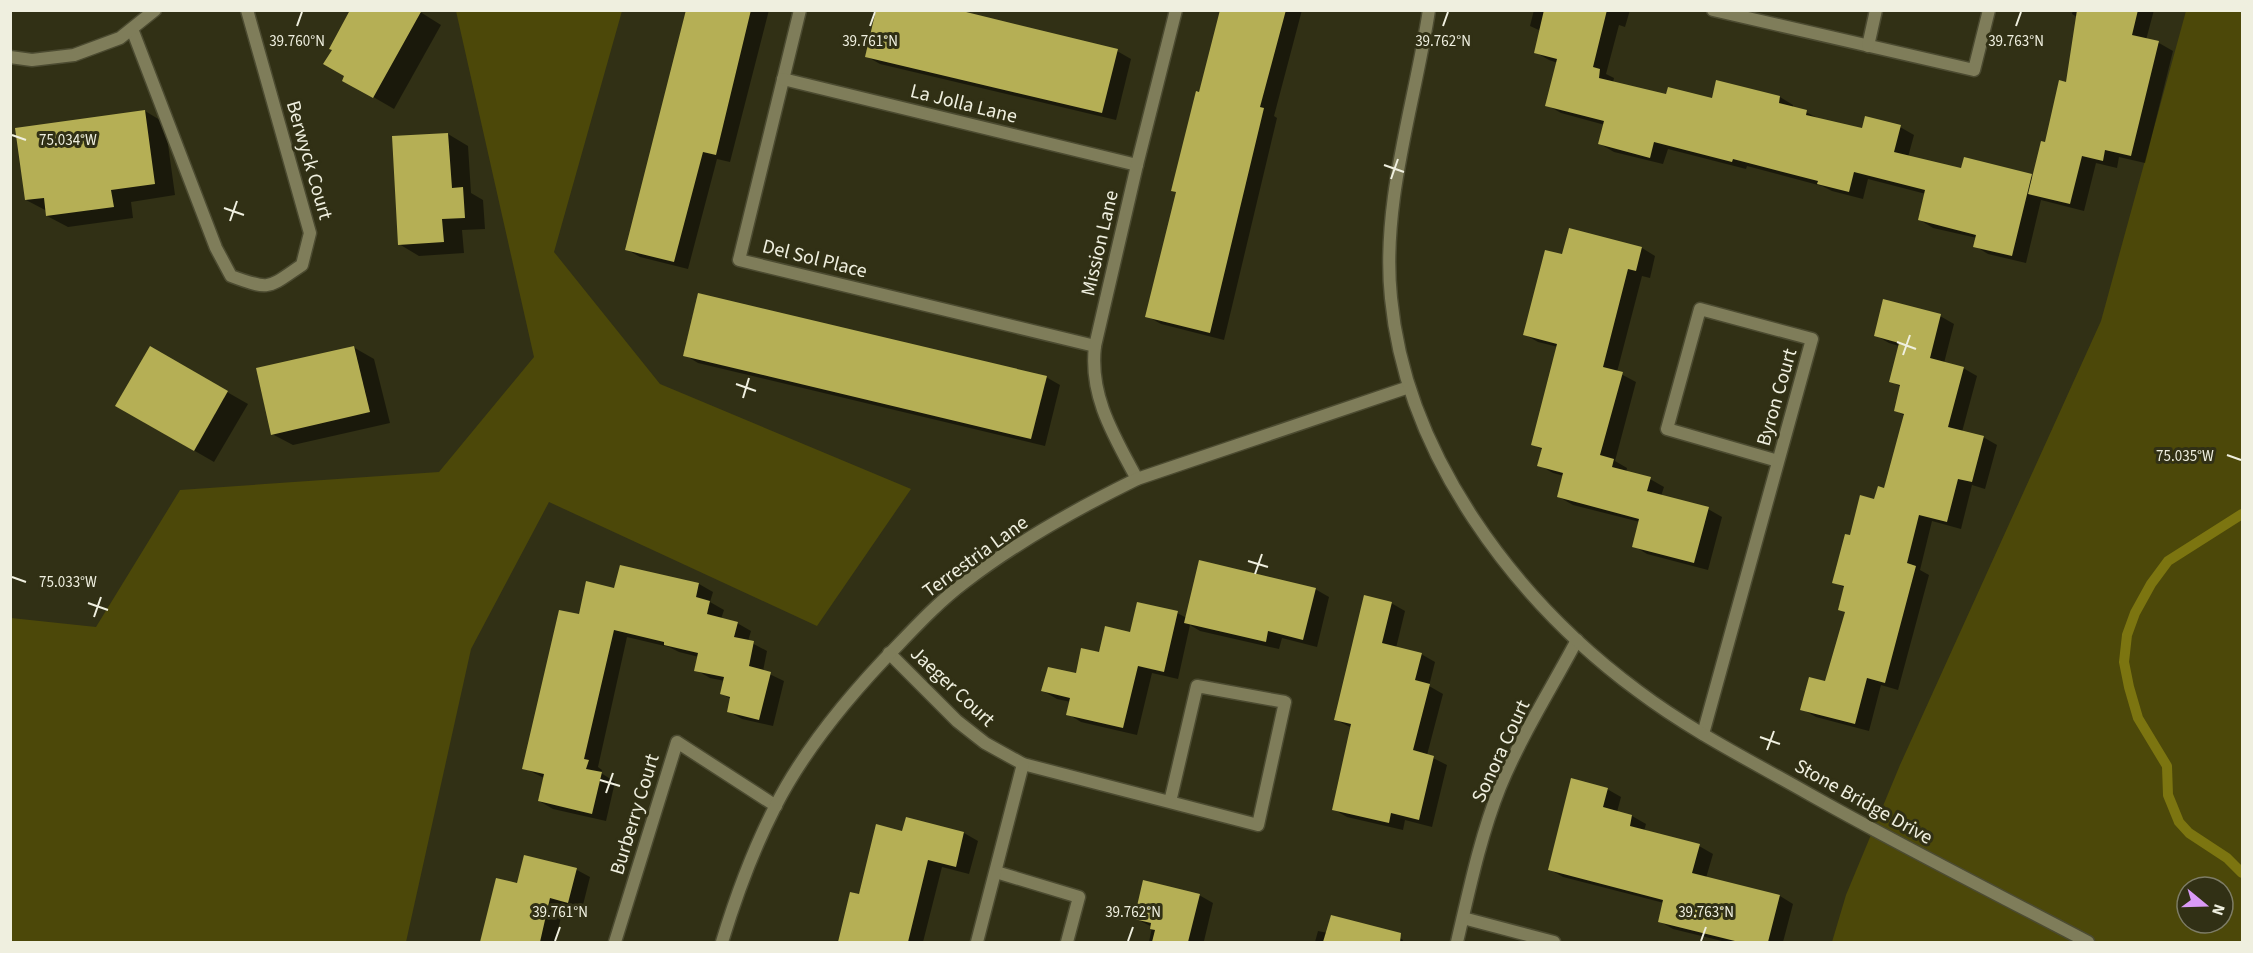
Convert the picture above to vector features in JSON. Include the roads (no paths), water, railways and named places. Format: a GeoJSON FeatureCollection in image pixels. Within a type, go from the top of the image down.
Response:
{"type":"FeatureCollection","features":[{"type":"Feature","properties":{"kind":"street"},"geometry":{"type":"LineString","coordinates":[[10,57],[32,60],[74,56],[120,38],[155,10]]}},
{"type":"Feature","properties":{"kind":"street","name":"Berwyck Court"},"geometry":{"type":"LineString","coordinates":[[132,29],[221,258],[231,276],[258,286],[273,285],[302,266],[310,233],[247,10]]}},
{"type":"Feature","properties":{"kind":"street","name":"Del Sol Place"},"geometry":{"type":"LineString","coordinates":[[800,10],[739,260],[1095,346]]}},
{"type":"Feature","properties":{"kind":"street","name":"Mission Lane"},"geometry":{"type":"LineString","coordinates":[[1137,479],[1106,421],[1099,401],[1093,364],[1095,346],[1137,165],[1176,10]]}},
{"type":"Feature","properties":{"kind":"street","name":"Stone Bridge Drive"},"geometry":{"type":"LineString","coordinates":[[1429,10],[1399,168],[1391,234],[1390,297],[1408,387],[1430,444],[1460,497],[1488,539],[1536,599],[1577,640],[1637,691],[1703,734],[1863,824],[2088,942]]}},
{"type":"Feature","properties":{"kind":"street"},"geometry":{"type":"LineString","coordinates":[[1713,10],[1974,70],[1989,10]]}},
{"type":"Feature","properties":{"kind":"street"},"geometry":{"type":"LineString","coordinates":[[1868,46],[1875,10]]}},
{"type":"Feature","properties":{"kind":"street","name":"La Jolla Lane"},"geometry":{"type":"LineString","coordinates":[[783,79],[1137,165]]}},
{"type":"Feature","properties":{"kind":"street","name":"Byron Court"},"geometry":{"type":"LineString","coordinates":[[1703,734],[1812,339],[1700,309],[1667,429],[1778,461]]}},
{"type":"Feature","properties":{"kind":"street","name":"Terrestria Lane"},"geometry":{"type":"LineString","coordinates":[[722,942],[753,856],[776,806],[827,725],[889,653],[928,614],[965,582],[1030,538],[1096,499],[1137,479],[1408,387]]}},
{"type":"Feature","properties":{"kind":"street","name":"Sonora Court"},"geometry":{"type":"LineString","coordinates":[[1457,942],[1473,874],[1499,789],[1514,756],[1577,640]]}},
{"type":"Feature","properties":{"kind":"street","name":"Jaeger Court"},"geometry":{"type":"LineString","coordinates":[[889,653],[957,721],[985,742],[1023,764],[1258,825],[1285,702],[1197,686],[1170,801]]}},
{"type":"Feature","properties":{"kind":"street","name":"Burberry Court"},"geometry":{"type":"LineString","coordinates":[[615,942],[677,742],[776,806]]}},
{"type":"Feature","properties":{"kind":"street"},"geometry":{"type":"LineString","coordinates":[[977,942],[1023,764]]}},
{"type":"Feature","properties":{"kind":"street"},"geometry":{"type":"LineString","coordinates":[[996,873],[1079,897],[1067,942]]}},
{"type":"Feature","properties":{"kind":"street"},"geometry":{"type":"LineString","coordinates":[[1463,918],[1554,942]]}},
{"type":"Feature","properties":{"kind":"waterway"},"geometry":{"type":"LineString","coordinates":[[2242,514],[2168,561],[2151,584],[2135,613],[2127,635],[2124,662],[2138,718],[2167,766],[2168,795],[2179,822],[2189,833],[2227,858],[2242,873]]}}]}
